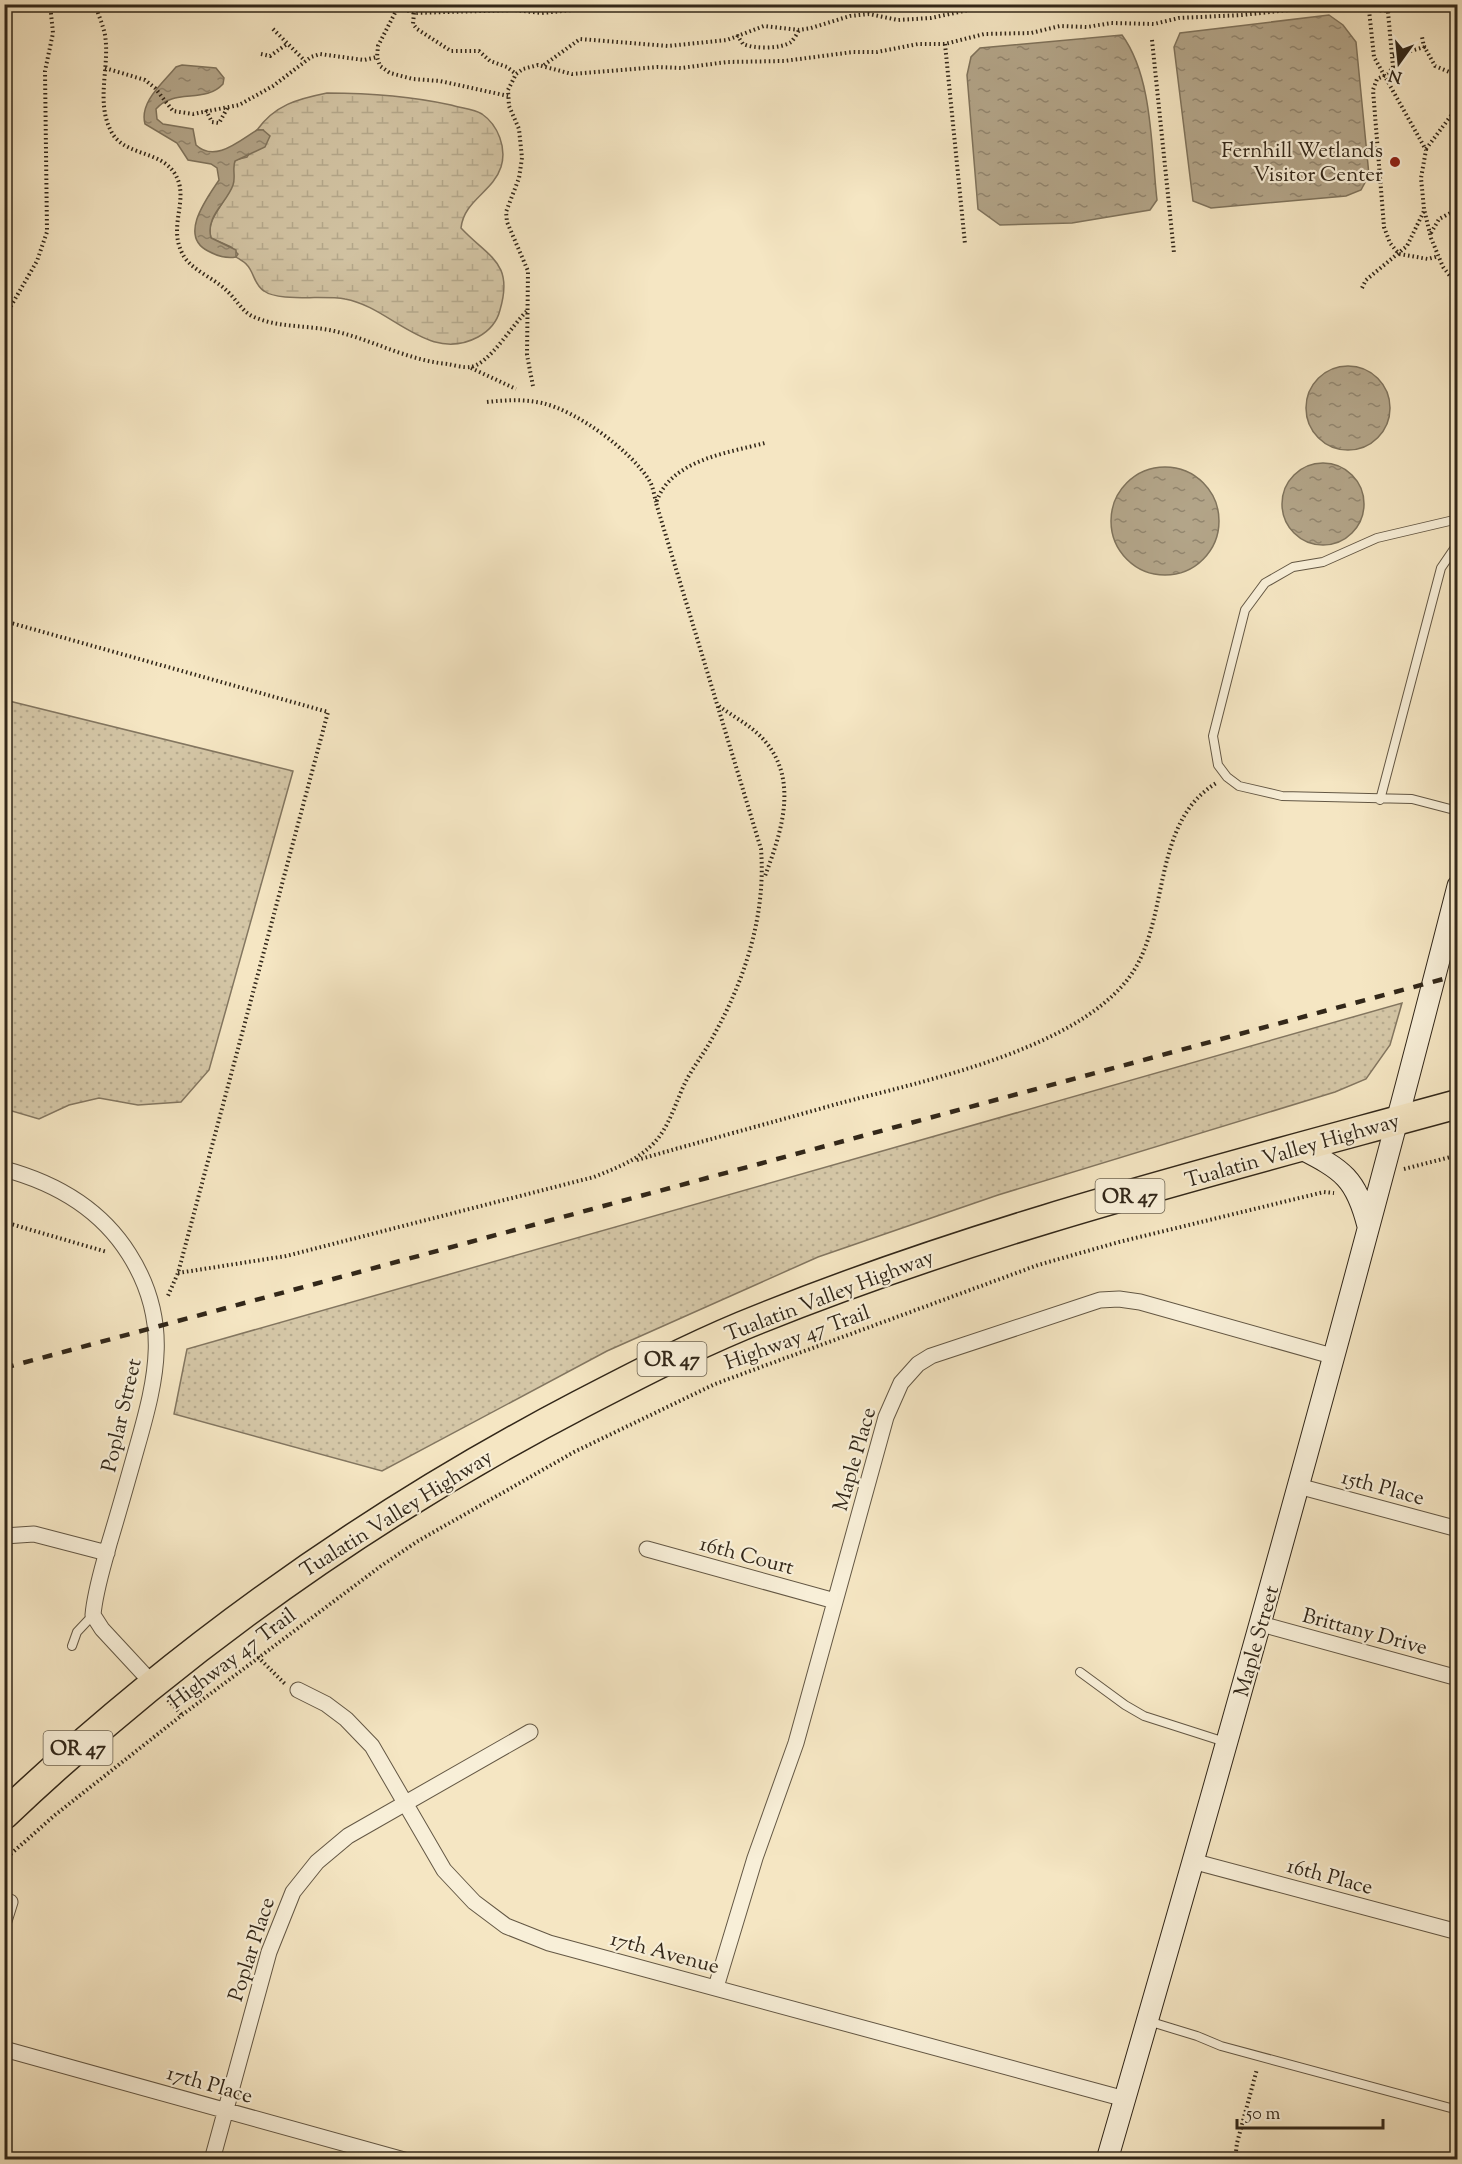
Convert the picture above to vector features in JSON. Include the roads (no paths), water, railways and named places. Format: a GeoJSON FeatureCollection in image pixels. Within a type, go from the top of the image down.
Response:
{"type":"FeatureCollection","features":[{"type":"Feature","properties":{"kind":"highway","name":"Tualatin Valley Highway"},"geometry":{"type":"LineString","coordinates":[[4,1815],[153,1684],[269,1595],[383,1517],[457,1473],[604,1392],[738,1328],[979,1240],[1458,1104]]}},
{"type":"Feature","properties":{"kind":"street","name":"Maple Street"},"geometry":{"type":"LineString","coordinates":[[1107,2160],[1261,1624],[1458,886]]}},
{"type":"Feature","properties":{"kind":"street"},"geometry":{"type":"LineString","coordinates":[[1300,1148],[1336,1168],[1354,1186],[1361,1197],[1368,1226]]}},
{"type":"Feature","properties":{"kind":"street","name":"Poplar Street"},"geometry":{"type":"LineString","coordinates":[[4,1169],[64,1190],[105,1223],[120,1240],[141,1274],[153,1310],[158,1348],[153,1391],[107,1553],[93,1615]]}},
{"type":"Feature","properties":{"kind":"street","name":"Maple Place"},"geometry":{"type":"LineString","coordinates":[[717,1988],[755,1858],[796,1743],[893,1399],[909,1372],[931,1356],[1079,1305],[1119,1299],[1332,1356]]}},
{"type":"Feature","properties":{"kind":"street","name":"15th Place"},"geometry":{"type":"LineString","coordinates":[[1298,1486],[1458,1529]]}},
{"type":"Feature","properties":{"kind":"street"},"geometry":{"type":"LineString","coordinates":[[4,1536],[16,1533],[34,1534],[107,1553]]}},
{"type":"Feature","properties":{"kind":"street","name":"16th Court"},"geometry":{"type":"LineString","coordinates":[[647,1549],[835,1601]]}},
{"type":"Feature","properties":{"kind":"street"},"geometry":{"type":"LineString","coordinates":[[93,1615],[102,1629],[153,1684]]}},
{"type":"Feature","properties":{"kind":"street","name":"Brittany Drive"},"geometry":{"type":"LineString","coordinates":[[1261,1624],[1458,1678]]}},
{"type":"Feature","properties":{"kind":"street","name":"17th Avenue"},"geometry":{"type":"LineString","coordinates":[[298,1690],[326,1704],[360,1732],[372,1746],[444,1870],[474,1902],[506,1926],[549,1943],[1125,2099]]}},
{"type":"Feature","properties":{"kind":"street","name":"Poplar Place"},"geometry":{"type":"LineString","coordinates":[[212,2160],[269,1952],[293,1892],[317,1862],[348,1836],[530,1732]]}},
{"type":"Feature","properties":{"kind":"street","name":"16th Place"},"geometry":{"type":"LineString","coordinates":[[1192,1861],[1458,1932]]}},
{"type":"Feature","properties":{"kind":"street"},"geometry":{"type":"LineString","coordinates":[[4,1921],[9,1902]]}},
{"type":"Feature","properties":{"kind":"street","name":"17th Place"},"geometry":{"type":"LineString","coordinates":[[4,2049],[404,2160]]}},
{"type":"Feature","properties":{"kind":"lane"},"geometry":{"type":"LineString","coordinates":[[1458,519],[1377,537],[1323,562],[1293,567],[1265,583],[1245,610],[1213,736],[1218,765],[1227,777],[1239,786],[1282,796],[1412,800],[1458,811]]}},
{"type":"Feature","properties":{"kind":"lane"},"geometry":{"type":"LineString","coordinates":[[1380,800],[1441,568],[1458,543]]}},
{"type":"Feature","properties":{"kind":"lane"},"geometry":{"type":"LineString","coordinates":[[72,1646],[76,1632],[93,1615]]}},
{"type":"Feature","properties":{"kind":"lane"},"geometry":{"type":"LineString","coordinates":[[1080,1672],[1144,1716],[1227,1742]]}},
{"type":"Feature","properties":{"kind":"lane"},"geometry":{"type":"LineString","coordinates":[[1147,2021],[1221,2046],[1458,2110]]}},
{"type":"Feature","properties":{"kind":"water"},"geometry":{"type":"Polygon","coordinates":[[[1329,15],[1343,25],[1356,42],[1369,175],[1361,190],[1346,196],[1211,208],[1193,201],[1174,47],[1180,33],[1329,15]]]}},
{"type":"Feature","properties":{"kind":"water"},"geometry":{"type":"Polygon","coordinates":[[[1122,35],[1140,71],[1149,114],[1157,200],[1150,210],[1072,223],[1000,225],[978,209],[967,75],[971,57],[980,48],[1122,35]]]}},
{"type":"Feature","properties":{"kind":"water"},"geometry":{"type":"Polygon","coordinates":[[[182,65],[216,68],[224,78],[223,84],[207,93],[180,97],[163,103],[156,109],[157,119],[163,124],[193,129],[196,145],[211,152],[227,148],[257,130],[263,130],[270,136],[265,147],[235,161],[233,185],[211,223],[211,238],[236,250],[236,257],[218,256],[211,253],[199,244],[195,236],[195,227],[202,206],[219,180],[217,168],[211,164],[188,160],[177,143],[145,124],[145,108],[149,101],[176,67],[182,65]]]}},
{"type":"Feature","properties":{"kind":"water"},"geometry":{"type":"Polygon","coordinates":[[[1348,366],[1364,369],[1378,378],[1387,392],[1390,408],[1387,424],[1378,438],[1364,447],[1348,450],[1332,447],[1318,438],[1309,424],[1306,408],[1309,392],[1318,378],[1332,369],[1348,366]]]}},
{"type":"Feature","properties":{"kind":"water"},"geometry":{"type":"Polygon","coordinates":[[[1323,463],[1339,466],[1352,475],[1361,488],[1364,504],[1361,520],[1352,533],[1339,542],[1323,545],[1307,542],[1294,533],[1285,520],[1282,504],[1285,488],[1294,475],[1307,466],[1323,463]]]}},
{"type":"Feature","properties":{"kind":"water"},"geometry":{"type":"Polygon","coordinates":[[[1165,467],[1186,471],[1203,483],[1215,500],[1219,521],[1215,542],[1203,559],[1186,571],[1165,575],[1144,571],[1127,559],[1115,542],[1111,521],[1115,500],[1127,483],[1144,471],[1165,467]]]}},
{"type":"Feature","properties":{"kind":"railway"},"geometry":{"type":"LineString","coordinates":[[4,1368],[1458,975]]}},
{"type":"Feature","properties":{"kind":"place","name":"Fernhill Wetlands Visitor Center"},"geometry":{"type":"Point","coordinates":[1395,162]}}]}
